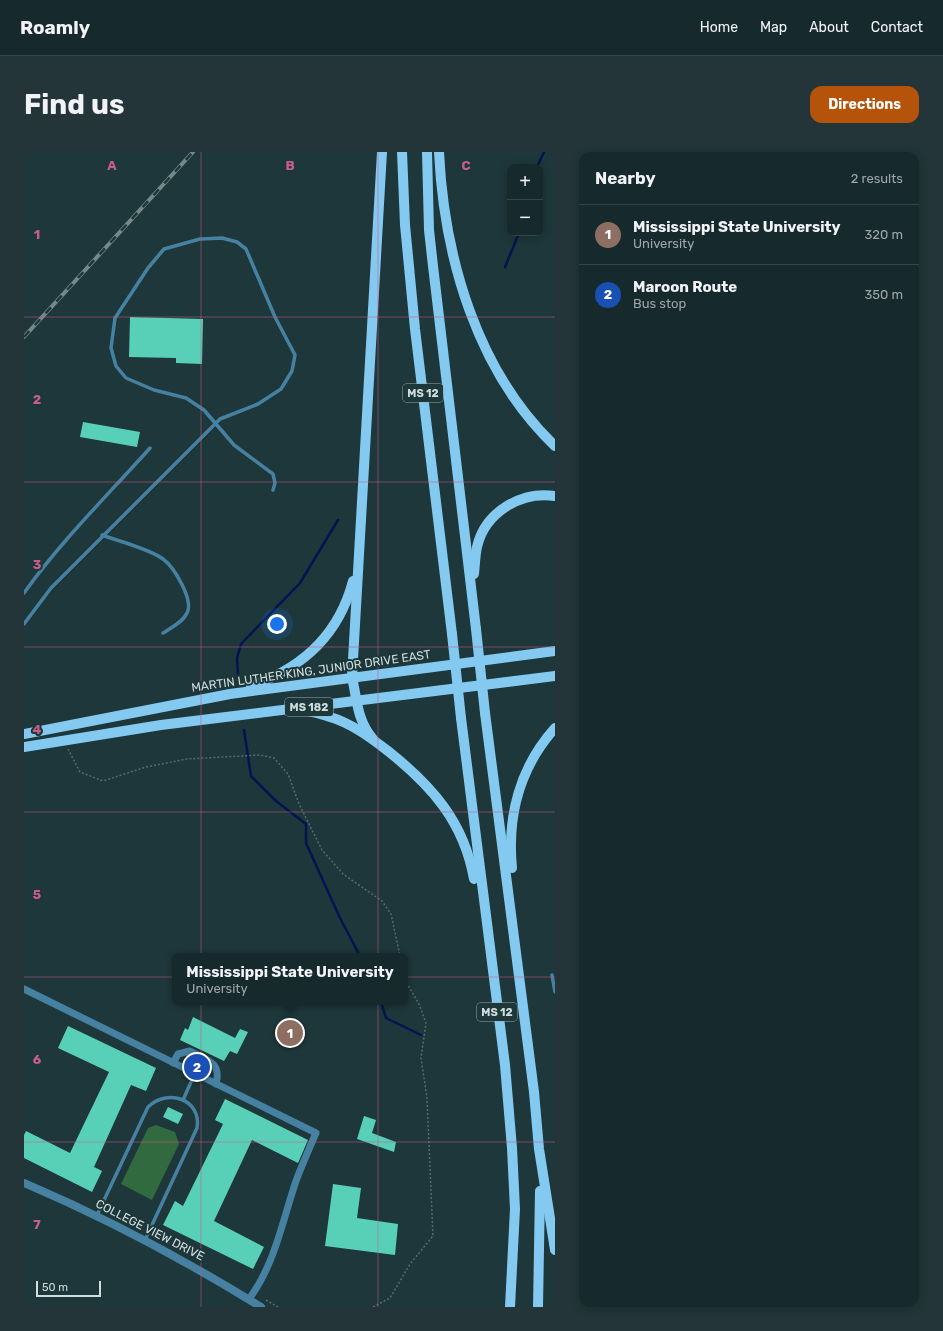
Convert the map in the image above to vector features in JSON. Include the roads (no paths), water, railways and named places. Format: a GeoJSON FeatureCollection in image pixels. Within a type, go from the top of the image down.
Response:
{"type":"FeatureCollection","features":[{"type":"Feature","properties":{"kind":"main road"},"geometry":{"type":"LineString","coordinates":[[373,739],[363,726],[359,716],[358,700],[352,677],[382,152]]}},
{"type":"Feature","properties":{"kind":"main road","name":"MS 12"},"geometry":{"type":"LineString","coordinates":[[402,152],[405,225],[415,329],[492,978],[504,1065],[512,1148],[515,1209],[510,1307]]}},
{"type":"Feature","properties":{"kind":"main road","name":"MS 12"},"geometry":{"type":"LineString","coordinates":[[427,152],[429,230],[433,273],[473,600],[485,713],[534,1092],[539,1149],[541,1217],[538,1307]]}},
{"type":"Feature","properties":{"kind":"main road"},"geometry":{"type":"LineString","coordinates":[[439,152],[448,227],[455,260],[473,320],[487,353],[506,387],[526,414],[555,446]]}},
{"type":"Feature","properties":{"kind":"main road"},"geometry":{"type":"LineString","coordinates":[[473,600],[476,550],[486,526],[502,509],[518,500],[537,495],[555,496]]}},
{"type":"Feature","properties":{"kind":"main road"},"geometry":{"type":"LineString","coordinates":[[230,694],[270,680],[296,665],[314,650],[331,631],[340,614],[349,595],[358,561]]}},
{"type":"Feature","properties":{"kind":"main road"},"geometry":{"type":"LineString","coordinates":[[526,654],[555,644]]}},
{"type":"Feature","properties":{"kind":"main road","name":"MARTIN LUTHER KING, JUNIOR DRIVE EAST"},"geometry":{"type":"LineString","coordinates":[[24,734],[230,694],[555,651]]}},
{"type":"Feature","properties":{"kind":"main road","name":"MS 182"},"geometry":{"type":"LineString","coordinates":[[24,747],[161,725],[555,676]]}},
{"type":"Feature","properties":{"kind":"main road"},"geometry":{"type":"LineString","coordinates":[[296,709],[339,720],[373,739],[429,786],[441,801],[457,827],[473,872],[492,978]]}},
{"type":"Feature","properties":{"kind":"main road"},"geometry":{"type":"LineString","coordinates":[[513,922],[514,892],[510,846],[513,814],[521,785],[533,759],[555,728]]}},
{"type":"Feature","properties":{"kind":"main road"},"geometry":{"type":"LineString","coordinates":[[539,1149],[555,1250]]}},
{"type":"Feature","properties":{"kind":"street"},"geometry":{"type":"LineString","coordinates":[[24,989],[316,1133],[296,1181],[275,1252],[258,1287],[249,1300]]}},
{"type":"Feature","properties":{"kind":"street"},"geometry":{"type":"LineString","coordinates":[[173,1063],[178,1054],[190,1051],[212,1062],[217,1068],[218,1076],[216,1084]]}},
{"type":"Feature","properties":{"kind":"street","name":"COLLEGE VIEW DRIVE"},"geometry":{"type":"LineString","coordinates":[[24,1183],[97,1216],[145,1240],[203,1271],[261,1307]]}},
{"type":"Feature","properties":{"kind":"lane"},"geometry":{"type":"LineString","coordinates":[[24,624],[50,588],[102,535],[215,424],[220,419],[258,404],[281,389],[292,370],[295,355],[275,317],[246,248],[237,242],[222,238],[200,239],[164,249],[148,268],[115,318],[111,348],[116,366],[126,378],[154,390],[186,398],[204,410],[215,424],[234,445],[273,474],[275,484],[272,490]]}},
{"type":"Feature","properties":{"kind":"lane"},"geometry":{"type":"LineString","coordinates":[[24,593],[43,566],[68,537],[150,448]]}},
{"type":"Feature","properties":{"kind":"lane"},"geometry":{"type":"LineString","coordinates":[[102,535],[163,558],[174,570],[183,588],[189,606],[187,614],[163,633]]}},
{"type":"Feature","properties":{"kind":"lane"},"geometry":{"type":"LineString","coordinates":[[552,976],[555,992]]}},
{"type":"Feature","properties":{"kind":"lane"},"geometry":{"type":"LineString","coordinates":[[183,1100],[195,1074]]}},
{"type":"Feature","properties":{"kind":"lane"},"geometry":{"type":"LineString","coordinates":[[97,1216],[148,1107],[154,1101],[166,1097],[183,1100],[189,1103],[195,1112],[198,1119],[197,1128],[145,1240]]}},
{"type":"Feature","properties":{"kind":"waterway"},"geometry":{"type":"LineString","coordinates":[[538,164],[544,152]]}},
{"type":"Feature","properties":{"kind":"waterway"},"geometry":{"type":"LineString","coordinates":[[505,267],[518,236]]}},
{"type":"Feature","properties":{"kind":"waterway"},"geometry":{"type":"LineString","coordinates":[[238,674],[237,658],[241,644],[300,583],[338,520]]}},
{"type":"Feature","properties":{"kind":"waterway"},"geometry":{"type":"LineString","coordinates":[[244,730],[251,776],[276,801],[306,824],[306,843],[340,918],[358,953]]}},
{"type":"Feature","properties":{"kind":"waterway"},"geometry":{"type":"LineString","coordinates":[[382,1005],[386,1018],[421,1035]]}},
{"type":"Feature","properties":{"kind":"railway"},"geometry":{"type":"LineString","coordinates":[[24,337],[193,152]]}},
{"type":"Feature","properties":{"kind":"place","name":"Mississippi State University"},"geometry":{"type":"Point","coordinates":[290,1033]}},
{"type":"Feature","properties":{"kind":"place","name":"Maroon Route"},"geometry":{"type":"Point","coordinates":[197,1067]}}]}
